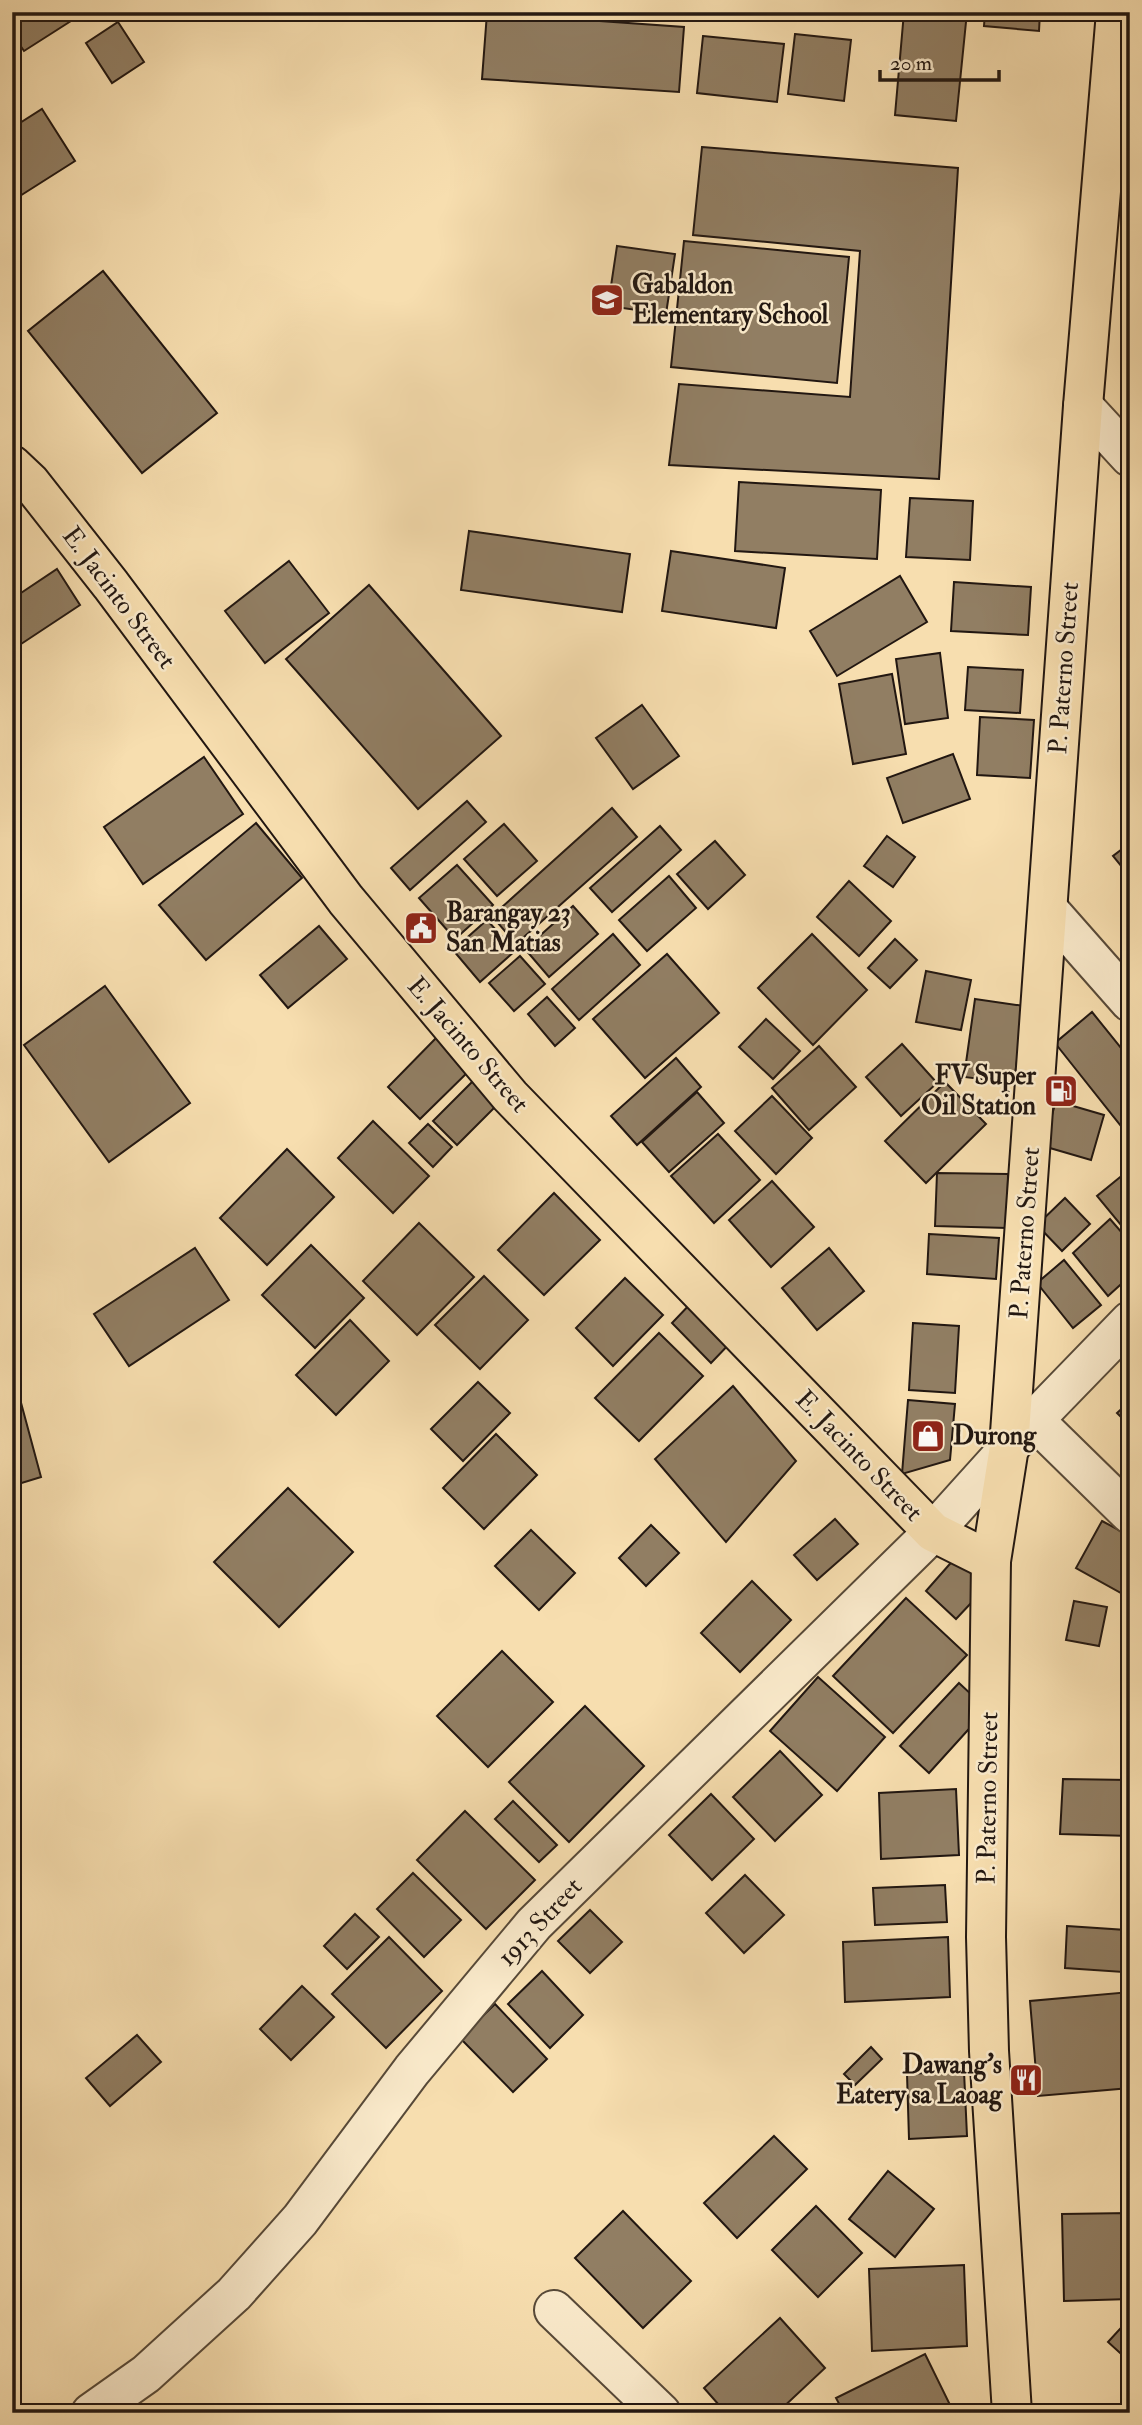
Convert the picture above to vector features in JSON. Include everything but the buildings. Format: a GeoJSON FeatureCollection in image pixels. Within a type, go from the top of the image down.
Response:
{"type":"FeatureCollection","features":[{"type":"Feature","properties":{"kind":"main road","name":"P. Paterno Street"},"geometry":{"type":"LineString","coordinates":[[1012,2413],[989,2051],[987,1975],[991,1561],[1022,1433],[1048,909],[1083,407],[1116,12]]}},
{"type":"Feature","properties":{"kind":"main road","name":"E. Jacinto Street"},"geometry":{"type":"LineString","coordinates":[[12,465],[30,482],[111,586],[346,900],[510,1096],[933,1532],[991,1561]]}},
{"type":"Feature","properties":{"kind":"street"},"geometry":{"type":"LineString","coordinates":[[1083,407],[1130,457]]}},
{"type":"Feature","properties":{"kind":"street"},"geometry":{"type":"LineString","coordinates":[[1048,909],[1130,1002]]}},
{"type":"Feature","properties":{"kind":"street","name":"1913 Street"},"geometry":{"type":"LineString","coordinates":[[92,2413],[146,2374],[234,2294],[300,2220],[412,2070],[534,1924],[933,1532],[1022,1433],[1130,1321]]}},
{"type":"Feature","properties":{"kind":"street"},"geometry":{"type":"LineString","coordinates":[[1022,1433],[1130,1514]]}},
{"type":"Feature","properties":{"kind":"street"},"geometry":{"type":"LineString","coordinates":[[554,2310],[661,2413]]}},
{"type":"Feature","properties":{"kind":"place","name":"Gabaldon Elementary School"},"geometry":{"type":"Point","coordinates":[607,300]}},
{"type":"Feature","properties":{"kind":"place","name":"Barangay 23 San Matias"},"geometry":{"type":"Point","coordinates":[421,928]}},
{"type":"Feature","properties":{"kind":"place","name":"FV Super Oil Station"},"geometry":{"type":"Point","coordinates":[1061,1091]}},
{"type":"Feature","properties":{"kind":"place","name":"Durong"},"geometry":{"type":"Point","coordinates":[928,1436]}},
{"type":"Feature","properties":{"kind":"place","name":"Dawang's Eatery sa Laoag"},"geometry":{"type":"Point","coordinates":[1026,2080]}}]}
